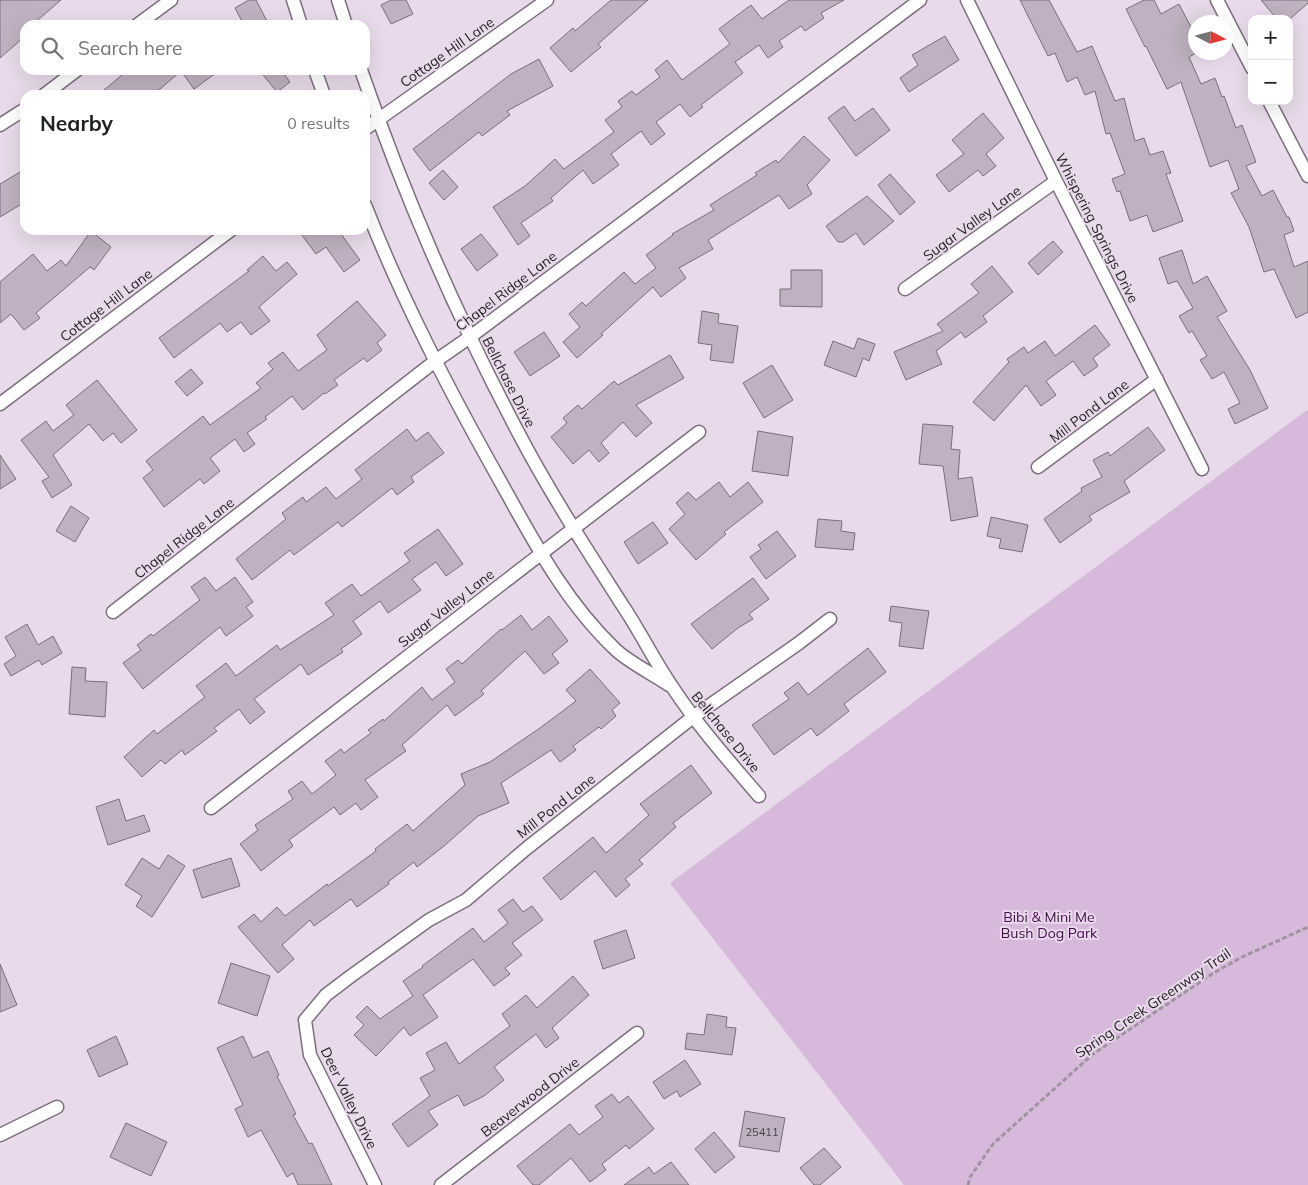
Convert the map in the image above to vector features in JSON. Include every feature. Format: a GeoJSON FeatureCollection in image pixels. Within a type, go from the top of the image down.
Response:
{"type":"FeatureCollection","features":[{"type":"Feature","properties":{"kind":"street"},"geometry":{"type":"LineString","coordinates":[[144,20],[171,0]]}},
{"type":"Feature","properties":{"kind":"street"},"geometry":{"type":"LineString","coordinates":[[293,0],[299,20]]}},
{"type":"Feature","properties":{"kind":"street"},"geometry":{"type":"LineString","coordinates":[[338,0],[344,20]]}},
{"type":"Feature","properties":{"kind":"street","name":"Cottage Hill Lane"},"geometry":{"type":"LineString","coordinates":[[370,126],[546,0]]}},
{"type":"Feature","properties":{"kind":"street","name":"Chapel Ridge Lane"},"geometry":{"type":"LineString","coordinates":[[113,612],[434,362],[920,0]]}},
{"type":"Feature","properties":{"kind":"street","name":"Whispering Springs Drive"},"geometry":{"type":"LineString","coordinates":[[967,0],[1056,181],[1202,468]]}},
{"type":"Feature","properties":{"kind":"street"},"geometry":{"type":"LineString","coordinates":[[1217,0],[1248,60]]}},
{"type":"Feature","properties":{"kind":"street"},"geometry":{"type":"LineString","coordinates":[[51,90],[70,75]]}},
{"type":"Feature","properties":{"kind":"street"},"geometry":{"type":"LineString","coordinates":[[317,75],[322,90]]}},
{"type":"Feature","properties":{"kind":"street","name":"Bellchase Drive"},"geometry":{"type":"LineString","coordinates":[[363,75],[368,90]]}},
{"type":"Feature","properties":{"kind":"street","name":"Bellchase Drive"},"geometry":{"type":"LineString","coordinates":[[370,96],[422,232],[470,337],[520,435],[574,529],[634,622],[672,686],[693,717],[759,796]]}},
{"type":"Feature","properties":{"kind":"street"},"geometry":{"type":"LineString","coordinates":[[1271,105],[1308,176]]}},
{"type":"Feature","properties":{"kind":"street"},"geometry":{"type":"LineString","coordinates":[[0,126],[20,112]]}},
{"type":"Feature","properties":{"kind":"street","name":"Sugar Valley Lane"},"geometry":{"type":"LineString","coordinates":[[905,289],[1056,181]]}},
{"type":"Feature","properties":{"kind":"street","name":"Bellchase Drive"},"geometry":{"type":"LineString","coordinates":[[370,218],[388,263],[434,362],[541,554],[574,605],[617,651],[672,686]]}},
{"type":"Feature","properties":{"kind":"street","name":"Cottage Hill Lane"},"geometry":{"type":"LineString","coordinates":[[0,404],[224,235]]}},
{"type":"Feature","properties":{"kind":"street","name":"Mill Pond Lane"},"geometry":{"type":"LineString","coordinates":[[1038,467],[1157,379]]}},
{"type":"Feature","properties":{"kind":"street","name":"Sugar Valley Lane"},"geometry":{"type":"LineString","coordinates":[[211,808],[699,432]]}},
{"type":"Feature","properties":{"kind":"street","name":"Mill Pond Lane"},"geometry":{"type":"LineString","coordinates":[[305,1020],[332,990],[429,920],[466,900],[527,848],[693,717],[830,619]]}},
{"type":"Feature","properties":{"kind":"street","name":"Deer Valley Drive"},"geometry":{"type":"LineString","coordinates":[[305,1020],[310,1055],[375,1185]]}},
{"type":"Feature","properties":{"kind":"street","name":"Beaverwood Drive"},"geometry":{"type":"LineString","coordinates":[[441,1185],[637,1033]]}},
{"type":"Feature","properties":{"kind":"street"},"geometry":{"type":"LineString","coordinates":[[0,1135],[57,1107]]}},
{"type":"Feature","properties":{"kind":"path","name":"Spring Creek Greenway Trail"},"geometry":{"type":"LineString","coordinates":[[968,1185],[970,1177],[993,1144],[1093,1054],[1242,956],[1308,927]]}},
{"type":"Feature","properties":{"kind":"green space","name":"Bibi & Mini Me Bush Dog Park"},"geometry":{"type":"Polygon","coordinates":[[[1307,410],[1308,1185],[904,1185],[670,883],[1307,410]]]}},
{"type":"Feature","properties":{"kind":"building"},"geometry":{"type":"Polygon","coordinates":[[[0,0],[61,0],[38,20],[20,20],[20,41],[0,58],[0,0]]]}},
{"type":"Feature","properties":{"kind":"building"},"geometry":{"type":"Polygon","coordinates":[[[249,0],[256,0],[266,20],[241,20],[235,8],[249,0]]]}},
{"type":"Feature","properties":{"kind":"building"},"geometry":{"type":"Polygon","coordinates":[[[391,0],[406,0],[413,14],[391,24],[381,5],[391,0]]]}},
{"type":"Feature","properties":{"kind":"building"},"geometry":{"type":"Polygon","coordinates":[[[611,0],[648,0],[598,44],[601,47],[571,72],[550,48],[573,28],[575,31],[611,0]]]}},
{"type":"Feature","properties":{"kind":"building"},"geometry":{"type":"Polygon","coordinates":[[[789,0],[844,0],[821,13],[824,18],[805,31],[801,26],[779,41],[783,47],[768,58],[759,45],[735,62],[743,73],[701,105],[703,107],[690,117],[680,104],[656,122],[665,134],[651,145],[641,131],[611,154],[619,165],[593,184],[583,170],[551,198],[553,201],[521,223],[530,236],[518,245],[493,207],[525,186],[555,159],[564,169],[614,132],[605,120],[622,107],[618,101],[632,91],[636,95],[660,77],[655,70],[667,60],[682,80],[730,44],[719,29],[751,5],[762,19],[789,0]]]}},
{"type":"Feature","properties":{"kind":"building"},"geometry":{"type":"Polygon","coordinates":[[[1020,0],[1049,0],[1077,52],[1092,46],[1115,101],[1124,98],[1135,141],[1144,138],[1150,155],[1163,151],[1171,173],[1166,174],[1183,221],[1153,232],[1147,215],[1130,221],[1120,191],[1117,192],[1112,179],[1125,174],[1110,133],[1106,134],[1095,91],[1085,95],[1077,77],[1067,82],[1055,53],[1048,56],[1020,0]]]}},
{"type":"Feature","properties":{"kind":"building"},"geometry":{"type":"Polygon","coordinates":[[[1144,0],[1154,0],[1161,14],[1179,4],[1188,21],[1188,60],[1190,60],[1201,84],[1215,78],[1236,128],[1242,125],[1256,162],[1246,166],[1262,196],[1273,190],[1287,217],[1289,217],[1294,231],[1284,235],[1294,267],[1308,261],[1308,312],[1296,318],[1274,269],[1264,272],[1249,227],[1231,193],[1239,189],[1228,160],[1210,167],[1181,82],[1167,89],[1126,9],[1144,0]]]}},
{"type":"Feature","properties":{"kind":"building"},"geometry":{"type":"Polygon","coordinates":[[[1261,0],[1308,0],[1308,3],[1293,16],[1274,15],[1261,0]]]}},
{"type":"Feature","properties":{"kind":"building"},"geometry":{"type":"Polygon","coordinates":[[[945,36],[959,60],[909,92],[900,78],[918,65],[912,55],[945,36]]]}},
{"type":"Feature","properties":{"kind":"building"},"geometry":{"type":"Polygon","coordinates":[[[539,59],[553,86],[507,111],[510,115],[482,136],[479,132],[430,171],[413,149],[511,74],[539,59]]]}},
{"type":"Feature","properties":{"kind":"building"},"geometry":{"type":"Polygon","coordinates":[[[122,75],[176,75],[159,90],[104,90],[122,75]]]}},
{"type":"Feature","properties":{"kind":"building"},"geometry":{"type":"Polygon","coordinates":[[[184,75],[213,75],[194,89],[184,75]]]}},
{"type":"Feature","properties":{"kind":"building"},"geometry":{"type":"Polygon","coordinates":[[[263,75],[285,75],[290,82],[280,90],[275,90],[263,75]]]}},
{"type":"Feature","properties":{"kind":"building"},"geometry":{"type":"Polygon","coordinates":[[[844,106],[855,121],[873,108],[890,130],[856,156],[828,118],[844,106]]]}},
{"type":"Feature","properties":{"kind":"building"},"geometry":{"type":"Polygon","coordinates":[[[983,113],[1004,138],[986,154],[996,166],[983,176],[978,170],[949,192],[936,175],[964,154],[952,140],[983,113]]]}},
{"type":"Feature","properties":{"kind":"building"},"geometry":{"type":"Polygon","coordinates":[[[804,136],[830,160],[807,185],[812,194],[789,209],[779,195],[708,240],[713,249],[679,268],[686,278],[661,297],[653,287],[577,358],[563,342],[580,327],[569,314],[582,302],[586,306],[624,272],[635,284],[656,268],[646,255],[672,234],[714,210],[710,205],[757,175],[755,173],[776,160],[778,163],[804,136]]]}},
{"type":"Feature","properties":{"kind":"building"},"geometry":{"type":"Polygon","coordinates":[[[443,170],[458,187],[444,200],[429,183],[443,170]]]}},
{"type":"Feature","properties":{"kind":"building"},"geometry":{"type":"Polygon","coordinates":[[[20,172],[20,205],[0,217],[0,184],[20,172]]]}},
{"type":"Feature","properties":{"kind":"building"},"geometry":{"type":"Polygon","coordinates":[[[890,174],[915,202],[900,215],[878,185],[890,174]]]}},
{"type":"Feature","properties":{"kind":"building"},"geometry":{"type":"Polygon","coordinates":[[[867,196],[894,221],[864,245],[856,233],[843,242],[838,242],[826,226],[867,196]]]}},
{"type":"Feature","properties":{"kind":"building"},"geometry":{"type":"Polygon","coordinates":[[[481,234],[498,255],[477,271],[461,249],[481,234]]]}},
{"type":"Feature","properties":{"kind":"building"},"geometry":{"type":"Polygon","coordinates":[[[88,235],[96,235],[111,247],[94,270],[90,267],[36,313],[40,318],[24,330],[11,314],[0,323],[0,282],[33,254],[47,271],[61,260],[66,266],[88,235]]]}},
{"type":"Feature","properties":{"kind":"building"},"geometry":{"type":"Polygon","coordinates":[[[302,235],[342,235],[360,260],[344,272],[326,247],[316,254],[302,235]]]}},
{"type":"Feature","properties":{"kind":"building"},"geometry":{"type":"Polygon","coordinates":[[[1053,241],[1063,252],[1038,275],[1028,263],[1053,241]]]}},
{"type":"Feature","properties":{"kind":"building"},"geometry":{"type":"Polygon","coordinates":[[[1182,250],[1193,284],[1207,276],[1227,311],[1217,317],[1250,370],[1268,408],[1235,424],[1228,409],[1240,403],[1224,372],[1212,379],[1200,360],[1207,356],[1192,331],[1189,333],[1179,316],[1193,308],[1177,281],[1168,284],[1159,258],[1182,250]]]}},
{"type":"Feature","properties":{"kind":"building"},"geometry":{"type":"Polygon","coordinates":[[[263,256],[276,271],[287,262],[297,274],[259,307],[270,321],[251,335],[241,322],[227,332],[220,323],[174,358],[159,338],[249,271],[247,270],[263,256]]]}},
{"type":"Feature","properties":{"kind":"building"},"geometry":{"type":"Polygon","coordinates":[[[992,266],[1013,292],[983,316],[987,322],[965,338],[961,332],[936,351],[942,364],[906,380],[894,352],[943,331],[937,324],[979,293],[971,284],[992,266]]]}},
{"type":"Feature","properties":{"kind":"building"},"geometry":{"type":"Polygon","coordinates":[[[791,270],[822,270],[822,307],[780,306],[780,289],[791,289],[791,270]]]}},
{"type":"Feature","properties":{"kind":"building"},"geometry":{"type":"Polygon","coordinates":[[[357,301],[386,335],[377,343],[382,350],[367,362],[364,358],[334,380],[338,385],[324,393],[303,410],[292,396],[265,417],[267,419],[247,433],[255,444],[244,452],[235,439],[210,458],[220,471],[204,484],[200,479],[164,507],[143,478],[153,470],[146,461],[203,416],[210,425],[261,388],[256,383],[273,369],[268,363],[283,352],[298,371],[327,350],[317,335],[357,301]]]}},
{"type":"Feature","properties":{"kind":"building"},"geometry":{"type":"Polygon","coordinates":[[[702,311],[719,314],[718,323],[738,326],[733,363],[710,360],[712,345],[698,343],[702,311]]]}},
{"type":"Feature","properties":{"kind":"building"},"geometry":{"type":"Polygon","coordinates":[[[1095,325],[1110,345],[1093,358],[1098,366],[1084,376],[1073,361],[1046,381],[1056,395],[1041,406],[1026,385],[994,421],[973,402],[1009,362],[1007,359],[1024,347],[1028,353],[1045,341],[1055,356],[1095,325]]]}},
{"type":"Feature","properties":{"kind":"building"},"geometry":{"type":"Polygon","coordinates":[[[544,332],[560,356],[530,376],[514,352],[544,332]]]}},
{"type":"Feature","properties":{"kind":"building"},"geometry":{"type":"Polygon","coordinates":[[[858,338],[875,344],[869,361],[863,358],[856,377],[824,365],[833,341],[854,349],[858,338]]]}},
{"type":"Feature","properties":{"kind":"building"},"geometry":{"type":"Polygon","coordinates":[[[670,355],[684,378],[636,405],[652,423],[636,437],[623,422],[601,443],[609,453],[599,462],[589,450],[573,464],[551,437],[567,423],[563,418],[578,405],[582,409],[614,381],[618,385],[670,355]]]}},
{"type":"Feature","properties":{"kind":"building"},"geometry":{"type":"Polygon","coordinates":[[[772,365],[793,400],[764,418],[743,383],[772,365]]]}},
{"type":"Feature","properties":{"kind":"building"},"geometry":{"type":"Polygon","coordinates":[[[191,369],[203,383],[187,396],[175,382],[191,369]]]}},
{"type":"Feature","properties":{"kind":"building"},"geometry":{"type":"Polygon","coordinates":[[[97,380],[137,430],[121,443],[113,433],[103,441],[89,424],[53,455],[72,485],[52,498],[42,481],[49,477],[21,440],[46,421],[53,431],[74,415],[66,405],[97,380]]]}},
{"type":"Feature","properties":{"kind":"building"},"geometry":{"type":"Polygon","coordinates":[[[923,424],[953,426],[951,449],[960,450],[958,479],[972,477],[978,516],[951,521],[943,466],[919,464],[923,424]]]}},
{"type":"Feature","properties":{"kind":"building"},"geometry":{"type":"Polygon","coordinates":[[[1148,427],[1165,450],[1124,481],[1130,492],[1089,516],[1092,520],[1060,543],[1044,519],[1082,491],[1081,488],[1102,477],[1093,460],[1108,452],[1110,456],[1148,427]]]}},
{"type":"Feature","properties":{"kind":"building"},"geometry":{"type":"Polygon","coordinates":[[[407,429],[416,441],[428,432],[444,453],[411,477],[414,482],[397,495],[392,488],[342,527],[338,522],[294,555],[290,550],[252,580],[236,559],[286,519],[282,513],[303,497],[306,502],[326,487],[336,499],[362,479],[355,470],[407,429]]]}},
{"type":"Feature","properties":{"kind":"building"},"geometry":{"type":"Polygon","coordinates":[[[758,431],[793,437],[788,476],[752,471],[758,431]]]}},
{"type":"Feature","properties":{"kind":"building"},"geometry":{"type":"Polygon","coordinates":[[[0,455],[16,479],[0,489],[0,455]]]}},
{"type":"Feature","properties":{"kind":"building"},"geometry":{"type":"Polygon","coordinates":[[[719,482],[730,497],[748,482],[763,502],[724,532],[726,534],[696,560],[669,529],[685,514],[676,503],[688,492],[696,500],[719,482]]]}},
{"type":"Feature","properties":{"kind":"building"},"geometry":{"type":"Polygon","coordinates":[[[71,506],[89,518],[75,542],[56,531],[71,506]]]}},
{"type":"Feature","properties":{"kind":"building"},"geometry":{"type":"Polygon","coordinates":[[[991,517],[1028,525],[1022,552],[999,548],[1001,539],[987,536],[991,517]]]}},
{"type":"Feature","properties":{"kind":"building"},"geometry":{"type":"Polygon","coordinates":[[[818,519],[842,521],[841,531],[855,533],[853,550],[815,547],[818,519]]]}},
{"type":"Feature","properties":{"kind":"building"},"geometry":{"type":"Polygon","coordinates":[[[653,522],[668,543],[638,564],[624,542],[653,522]]]}},
{"type":"Feature","properties":{"kind":"building"},"geometry":{"type":"Polygon","coordinates":[[[438,529],[463,564],[446,576],[436,562],[412,579],[421,590],[388,613],[380,601],[353,621],[362,634],[341,649],[343,652],[308,675],[301,664],[254,699],[265,712],[250,724],[239,709],[214,728],[217,731],[185,755],[182,750],[165,764],[161,760],[142,777],[124,757],[154,730],[157,734],[205,697],[196,686],[226,663],[236,676],[277,645],[280,650],[334,615],[325,603],[352,584],[361,596],[410,561],[404,553],[438,529]]]}},
{"type":"Feature","properties":{"kind":"building"},"geometry":{"type":"Polygon","coordinates":[[[777,531],[796,556],[766,579],[750,557],[761,549],[758,545],[777,531]]]}},
{"type":"Feature","properties":{"kind":"building"},"geometry":{"type":"Polygon","coordinates":[[[205,577],[216,591],[235,577],[253,602],[246,607],[253,616],[226,636],[220,627],[143,689],[123,663],[141,650],[137,645],[151,634],[153,636],[200,600],[191,587],[205,577]]]}},
{"type":"Feature","properties":{"kind":"building"},"geometry":{"type":"Polygon","coordinates":[[[753,578],[769,599],[749,614],[753,619],[738,628],[712,649],[691,624],[753,578]]]}},
{"type":"Feature","properties":{"kind":"building"},"geometry":{"type":"Polygon","coordinates":[[[891,606],[929,611],[923,649],[899,646],[902,623],[889,621],[891,606]]]}},
{"type":"Feature","properties":{"kind":"building"},"geometry":{"type":"Polygon","coordinates":[[[521,615],[532,630],[549,616],[568,641],[552,654],[559,663],[544,674],[525,651],[481,691],[484,694],[455,716],[447,705],[402,745],[406,751],[365,780],[378,797],[361,810],[356,803],[340,815],[334,807],[289,840],[293,846],[261,871],[240,844],[258,830],[255,825],[293,799],[288,791],[302,781],[312,794],[336,775],[325,761],[341,749],[344,753],[371,733],[368,730],[383,719],[384,721],[422,687],[432,700],[455,682],[446,669],[458,660],[462,664],[501,629],[521,615]]]}},
{"type":"Feature","properties":{"kind":"building"},"geometry":{"type":"Polygon","coordinates":[[[27,624],[38,645],[53,636],[62,653],[42,665],[39,660],[11,676],[4,664],[16,656],[5,637],[27,624]]]}},
{"type":"Feature","properties":{"kind":"building"},"geometry":{"type":"Polygon","coordinates":[[[868,648],[886,672],[844,704],[849,711],[817,736],[811,728],[774,755],[752,725],[789,699],[784,693],[798,682],[808,695],[868,648]]]}},
{"type":"Feature","properties":{"kind":"building"},"geometry":{"type":"Polygon","coordinates":[[[72,667],[86,668],[85,681],[107,682],[105,717],[69,714],[72,667]]]}},
{"type":"Feature","properties":{"kind":"building"},"geometry":{"type":"Polygon","coordinates":[[[590,669],[620,703],[612,710],[616,716],[601,729],[599,727],[573,746],[576,750],[560,762],[551,750],[501,783],[509,803],[478,816],[417,867],[414,862],[388,882],[389,884],[357,907],[351,899],[314,926],[310,920],[282,945],[294,959],[278,973],[238,927],[254,914],[261,922],[277,907],[285,916],[327,884],[328,886],[376,851],[375,849],[407,824],[413,831],[465,785],[461,774],[490,762],[576,701],[566,690],[590,669]]]}},
{"type":"Feature","properties":{"kind":"building"},"geometry":{"type":"Polygon","coordinates":[[[691,765],[712,793],[673,823],[676,827],[639,860],[643,864],[625,879],[630,885],[616,897],[595,871],[561,900],[543,878],[593,837],[606,853],[649,815],[640,804],[691,765]]]}},
{"type":"Feature","properties":{"kind":"building"},"geometry":{"type":"Polygon","coordinates":[[[119,799],[126,821],[144,815],[150,831],[108,845],[96,807],[119,799]]]}},
{"type":"Feature","properties":{"kind":"building"},"geometry":{"type":"Polygon","coordinates":[[[168,855],[185,866],[152,917],[136,906],[142,896],[125,885],[142,858],[159,869],[168,855]]]}},
{"type":"Feature","properties":{"kind":"building"},"geometry":{"type":"Polygon","coordinates":[[[231,858],[240,886],[202,898],[193,870],[231,858]]]}},
{"type":"Feature","properties":{"kind":"building"},"geometry":{"type":"Polygon","coordinates":[[[513,899],[523,912],[532,906],[543,920],[512,943],[522,955],[505,968],[510,974],[494,986],[473,959],[423,995],[438,1017],[410,1036],[404,1027],[376,1056],[354,1035],[364,1025],[356,1017],[367,1006],[380,1019],[413,996],[403,981],[473,928],[484,942],[508,923],[498,910],[513,899]]]}},
{"type":"Feature","properties":{"kind":"building"},"geometry":{"type":"Polygon","coordinates":[[[626,930],[635,958],[603,969],[594,941],[626,930]]]}},
{"type":"Feature","properties":{"kind":"building"},"geometry":{"type":"Polygon","coordinates":[[[231,963],[270,976],[257,1016],[218,1003],[231,963]]]}},
{"type":"Feature","properties":{"kind":"building"},"geometry":{"type":"Polygon","coordinates":[[[0,964],[17,1005],[0,1012],[0,964]]]}},
{"type":"Feature","properties":{"kind":"building"},"geometry":{"type":"Polygon","coordinates":[[[573,976],[589,995],[552,1028],[559,1038],[546,1048],[536,1034],[494,1067],[504,1080],[484,1096],[464,1106],[458,1095],[428,1111],[438,1125],[408,1147],[392,1124],[430,1096],[420,1078],[435,1070],[426,1053],[446,1042],[459,1064],[510,1026],[502,1014],[526,995],[537,1008],[573,976]]]}},
{"type":"Feature","properties":{"kind":"building"},"geometry":{"type":"Polygon","coordinates":[[[707,1014],[727,1017],[726,1027],[736,1028],[732,1055],[685,1049],[687,1033],[704,1035],[707,1014]]]}},
{"type":"Feature","properties":{"kind":"building"},"geometry":{"type":"Polygon","coordinates":[[[116,1036],[128,1064],[99,1077],[87,1050],[116,1036]]]}},
{"type":"Feature","properties":{"kind":"building"},"geometry":{"type":"Polygon","coordinates":[[[243,1036],[253,1058],[268,1051],[279,1075],[277,1076],[296,1114],[293,1115],[309,1144],[312,1143],[332,1185],[298,1185],[293,1173],[287,1177],[261,1130],[248,1137],[235,1109],[243,1105],[217,1048],[243,1036]]]}},
{"type":"Feature","properties":{"kind":"building"},"geometry":{"type":"Polygon","coordinates":[[[685,1060],[701,1084],[680,1097],[677,1091],[664,1099],[653,1082],[685,1060]]]}},
{"type":"Feature","properties":{"kind":"building"},"geometry":{"type":"Polygon","coordinates":[[[612,1094],[619,1103],[628,1096],[654,1129],[629,1149],[626,1145],[602,1164],[606,1170],[590,1182],[571,1158],[539,1185],[533,1185],[517,1166],[570,1124],[579,1135],[603,1117],[595,1106],[612,1094]]]}},
{"type":"Feature","properties":{"kind":"building"},"geometry":{"type":"Polygon","coordinates":[[[745,1111],[785,1118],[779,1152],[739,1146],[745,1111]]]}},
{"type":"Feature","properties":{"kind":"building"},"geometry":{"type":"Polygon","coordinates":[[[126,1123],[167,1142],[151,1176],[110,1157],[126,1123]]]}},
{"type":"Feature","properties":{"kind":"building"},"geometry":{"type":"Polygon","coordinates":[[[714,1132],[735,1157],[715,1173],[695,1149],[714,1132]]]}},
{"type":"Feature","properties":{"kind":"building"},"geometry":{"type":"Polygon","coordinates":[[[824,1148],[841,1167],[820,1185],[814,1185],[800,1168],[824,1148]]]}},
{"type":"Feature","properties":{"kind":"building"},"geometry":{"type":"Polygon","coordinates":[[[671,1162],[689,1185],[624,1185],[649,1167],[654,1174],[671,1162]]]}}]}
